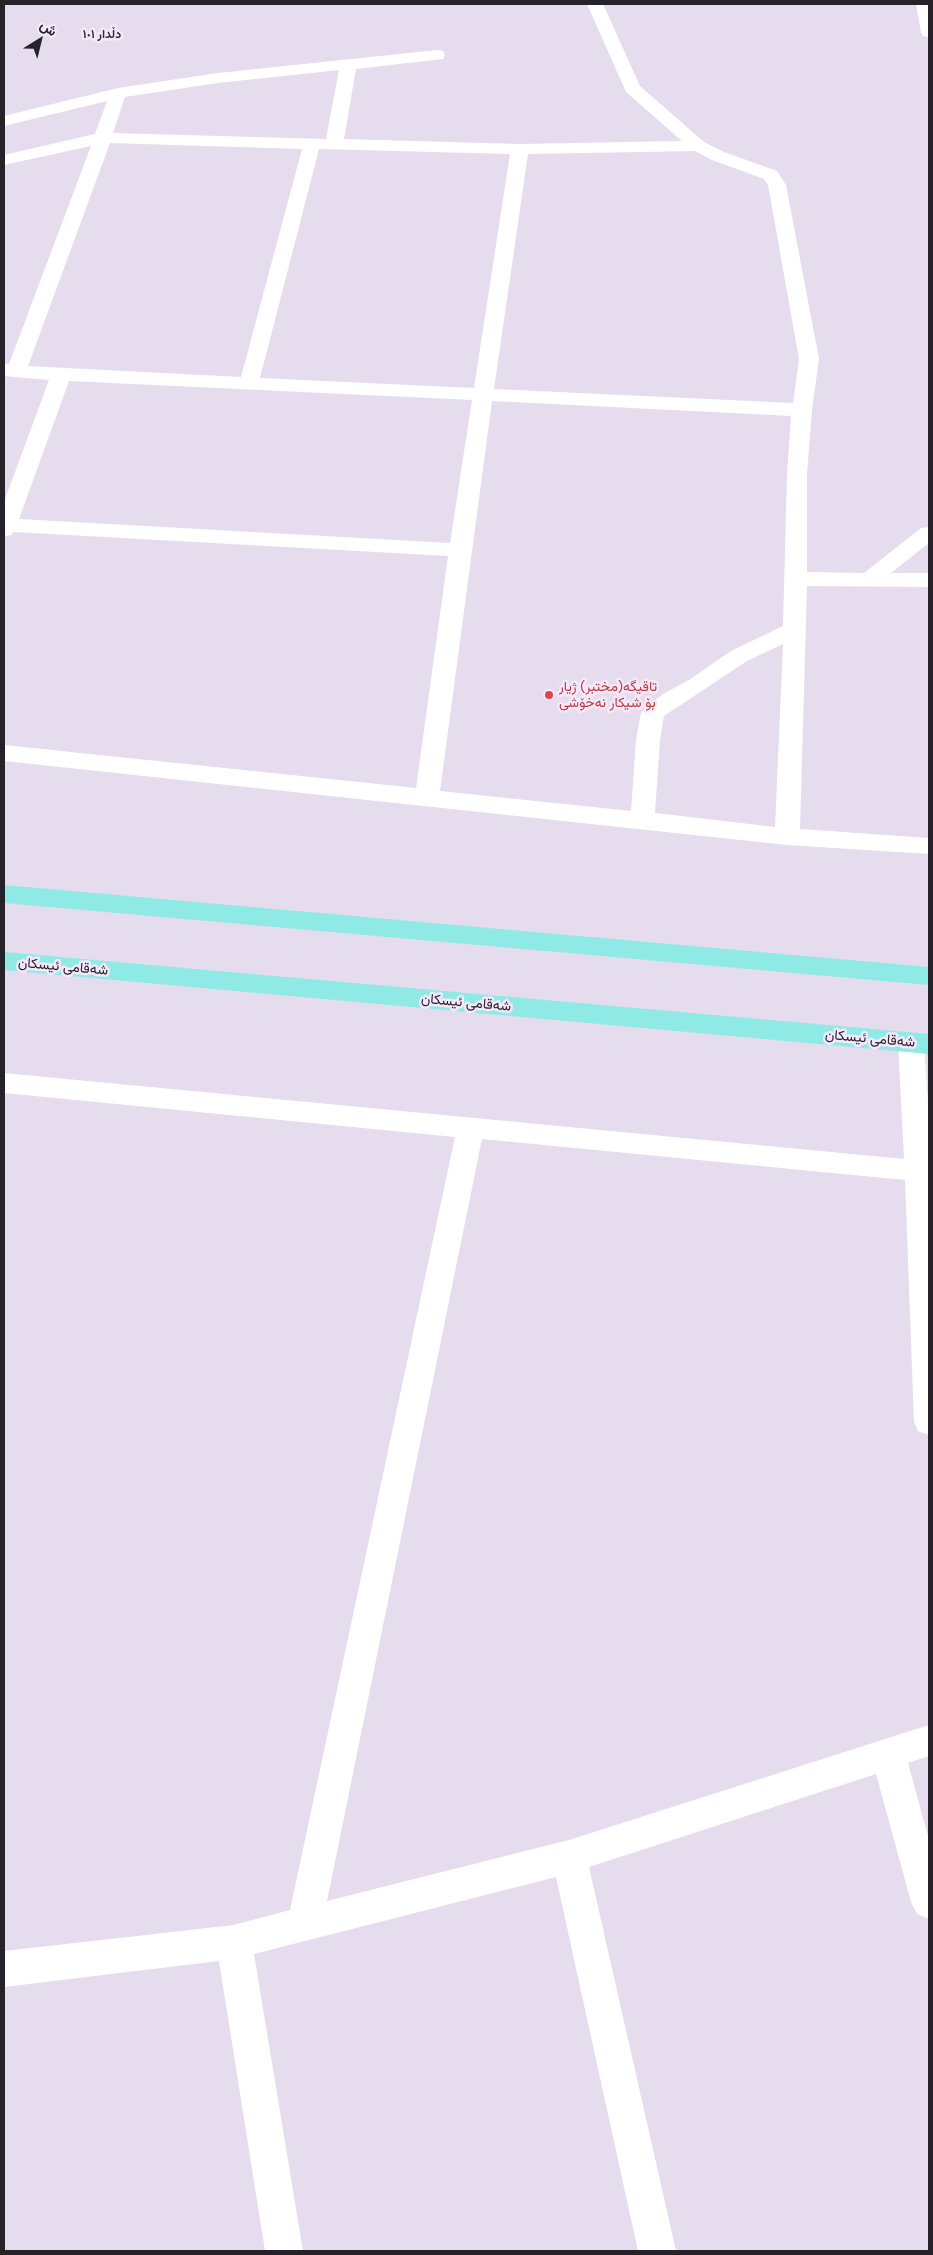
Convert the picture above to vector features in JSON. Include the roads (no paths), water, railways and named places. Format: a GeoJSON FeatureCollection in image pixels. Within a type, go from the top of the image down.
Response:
{"type":"FeatureCollection","features":[{"type":"Feature","properties":{"kind":"main road"},"geometry":{"type":"LineString","coordinates":[[4,894],[929,976]]}},
{"type":"Feature","properties":{"kind":"main road","name":"شەقامی ئیسکان"},"geometry":{"type":"LineString","coordinates":[[4,961],[920,1043]]}},
{"type":"Feature","properties":{"kind":"street"},"geometry":{"type":"LineString","coordinates":[[595,4],[632,88],[698,146],[718,156],[762,170],[771,175],[776,182],[809,360],[802,410],[797,474],[797,579],[787,837]]}},
{"type":"Feature","properties":{"kind":"street"},"geometry":{"type":"LineString","coordinates":[[924,4],[929,32]]}},
{"type":"Feature","properties":{"kind":"street"},"geometry":{"type":"LineString","coordinates":[[4,121],[118,93],[218,78],[437,55]]}},
{"type":"Feature","properties":{"kind":"street"},"geometry":{"type":"LineString","coordinates":[[334,144],[348,65]]}},
{"type":"Feature","properties":{"kind":"street"},"geometry":{"type":"LineString","coordinates":[[118,93],[103,138],[10,370],[61,376],[802,410]]}},
{"type":"Feature","properties":{"kind":"street"},"geometry":{"type":"LineString","coordinates":[[4,160],[103,138],[520,150],[698,146]]}},
{"type":"Feature","properties":{"kind":"street"},"geometry":{"type":"LineString","coordinates":[[249,384],[312,143]]}},
{"type":"Feature","properties":{"kind":"street"},"geometry":{"type":"LineString","coordinates":[[427,798],[482,395],[520,150]]}},
{"type":"Feature","properties":{"kind":"street"},"geometry":{"type":"LineString","coordinates":[[61,376],[4,527],[460,550]]}},
{"type":"Feature","properties":{"kind":"street"},"geometry":{"type":"LineString","coordinates":[[870,579],[929,533]]}},
{"type":"Feature","properties":{"kind":"street"},"geometry":{"type":"LineString","coordinates":[[797,579],[929,580]]}},
{"type":"Feature","properties":{"kind":"street"},"geometry":{"type":"LineString","coordinates":[[642,820],[648,740],[653,713],[671,700],[697,686],[739,656],[794,630]]}},
{"type":"Feature","properties":{"kind":"street"},"geometry":{"type":"LineString","coordinates":[[4,753],[787,837],[929,846]]}},
{"type":"Feature","properties":{"kind":"street"},"geometry":{"type":"LineString","coordinates":[[920,1043],[929,1422]]}},
{"type":"Feature","properties":{"kind":"street"},"geometry":{"type":"LineString","coordinates":[[4,1083],[924,1172]]}},
{"type":"Feature","properties":{"kind":"street"},"geometry":{"type":"LineString","coordinates":[[305,1924],[471,1128]]}},
{"type":"Feature","properties":{"kind":"street"},"geometry":{"type":"LineString","coordinates":[[4,1969],[234,1942],[569,1857],[929,1741]]}},
{"type":"Feature","properties":{"kind":"street"},"geometry":{"type":"LineString","coordinates":[[888,1754],[929,1902]]}},
{"type":"Feature","properties":{"kind":"street"},"geometry":{"type":"LineString","coordinates":[[569,1857],[657,2251]]}},
{"type":"Feature","properties":{"kind":"street"},"geometry":{"type":"LineString","coordinates":[[234,1942],[284,2251]]}},
{"type":"Feature","properties":{"kind":"place","name":"تاقیگە(مختبر) ژیار بۆ شیکار نەخۆشی"},"geometry":{"type":"Point","coordinates":[549,695]}},
{"type":"Feature","properties":{"kind":"district","name":"دڵدار ١٠١"},"geometry":{"type":"Point","coordinates":[102,35]}}]}
